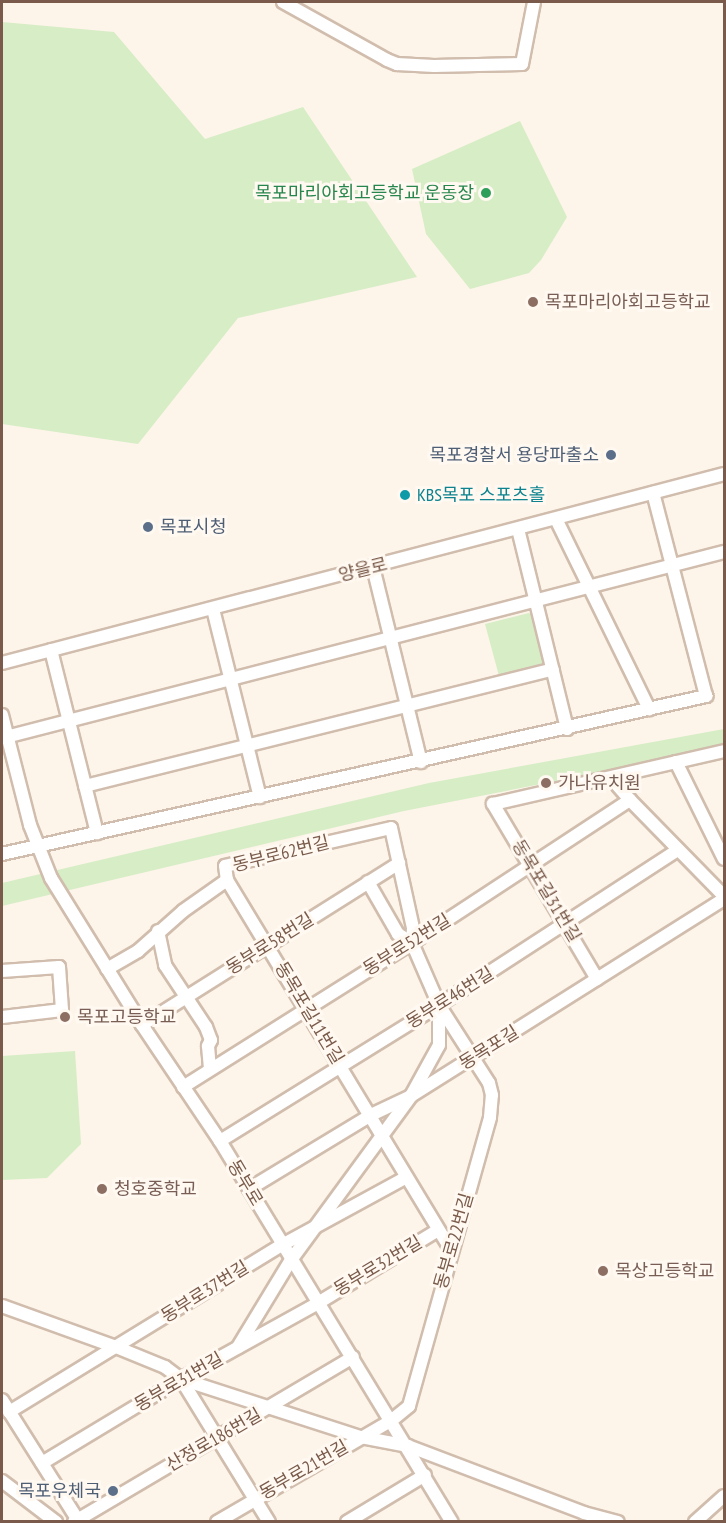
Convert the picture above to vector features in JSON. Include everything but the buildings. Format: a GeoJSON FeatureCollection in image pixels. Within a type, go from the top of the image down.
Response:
{"type":"FeatureCollection","features":[{"type":"Feature","properties":{"kind":"street"},"geometry":{"type":"LineString","coordinates":[[283,2],[370,52],[397,64],[458,66],[522,64],[534,2]]}},
{"type":"Feature","properties":{"kind":"street","name":"양을로"},"geometry":{"type":"LineString","coordinates":[[2,663],[724,474]]}},
{"type":"Feature","properties":{"kind":"street"},"geometry":{"type":"LineString","coordinates":[[2,854],[422,762],[706,696],[653,493]]}},
{"type":"Feature","properties":{"kind":"street"},"geometry":{"type":"LineString","coordinates":[[556,519],[650,709]]}},
{"type":"Feature","properties":{"kind":"street"},"geometry":{"type":"LineString","coordinates":[[518,529],[567,729]]}},
{"type":"Feature","properties":{"kind":"street"},"geometry":{"type":"LineString","coordinates":[[4,737],[724,552]]}},
{"type":"Feature","properties":{"kind":"street"},"geometry":{"type":"LineString","coordinates":[[373,567],[422,762]]}},
{"type":"Feature","properties":{"kind":"street"},"geometry":{"type":"LineString","coordinates":[[213,609],[260,797]]}},
{"type":"Feature","properties":{"kind":"street"},"geometry":{"type":"LineString","coordinates":[[51,650],[97,833]]}},
{"type":"Feature","properties":{"kind":"street"},"geometry":{"type":"LineString","coordinates":[[85,786],[553,669]]}},
{"type":"Feature","properties":{"kind":"street","name":"동부로"},"geometry":{"type":"LineString","coordinates":[[2,716],[4,737],[37,846],[51,878],[142,1025],[220,1141],[452,1521]]}},
{"type":"Feature","properties":{"kind":"street"},"geometry":{"type":"LineString","coordinates":[[724,752],[616,777],[618,786],[630,800],[724,898]]}},
{"type":"Feature","properties":{"kind":"street"},"geometry":{"type":"LineString","coordinates":[[676,762],[724,859]]}},
{"type":"Feature","properties":{"kind":"street","name":"동목포길31번길"},"geometry":{"type":"LineString","coordinates":[[597,979],[493,804],[616,777]]}},
{"type":"Feature","properties":{"kind":"street","name":"동부로52번길"},"geometry":{"type":"LineString","coordinates":[[183,1086],[412,943],[630,800]]}},
{"type":"Feature","properties":{"kind":"street","name":"동부로62번길"},"geometry":{"type":"LineString","coordinates":[[107,969],[138,951],[158,931],[227,880],[225,866],[391,828],[399,863]]}},
{"type":"Feature","properties":{"kind":"street","name":"동부로46번길"},"geometry":{"type":"LineString","coordinates":[[220,1141],[439,1005],[678,850]]}},
{"type":"Feature","properties":{"kind":"street"},"geometry":{"type":"LineString","coordinates":[[237,1348],[291,1260],[411,1096],[439,1045],[439,1005],[412,943],[414,928],[399,863]]}},
{"type":"Feature","properties":{"kind":"street","name":"동부로58번길"},"geometry":{"type":"LineString","coordinates":[[142,1025],[399,863]]}},
{"type":"Feature","properties":{"kind":"street","name":"동목포길11번길"},"geometry":{"type":"LineString","coordinates":[[227,880],[371,1115],[405,1178],[451,1250]]}},
{"type":"Feature","properties":{"kind":"street"},"geometry":{"type":"LineString","coordinates":[[368,882],[398,934],[412,943]]}},
{"type":"Feature","properties":{"kind":"street","name":"동목포길"},"geometry":{"type":"LineString","coordinates":[[249,1190],[371,1115],[411,1096],[473,1058],[724,898]]}},
{"type":"Feature","properties":{"kind":"street"},"geometry":{"type":"LineString","coordinates":[[158,931],[165,965],[206,1027],[211,1040],[208,1046],[210,1069]]}},
{"type":"Feature","properties":{"kind":"street"},"geometry":{"type":"LineString","coordinates":[[2,971],[59,967],[62,1010],[2,1017]]}},
{"type":"Feature","properties":{"kind":"street","name":"동부로22번길"},"geometry":{"type":"LineString","coordinates":[[392,1420],[409,1406],[491,1109],[491,1088],[439,1005]]}},
{"type":"Feature","properties":{"kind":"street","name":"동부로37번길"},"geometry":{"type":"LineString","coordinates":[[9,1412],[282,1245],[405,1178]]}},
{"type":"Feature","properties":{"kind":"street","name":"동부로32번길"},"geometry":{"type":"LineString","coordinates":[[318,1303],[438,1230]]}},
{"type":"Feature","properties":{"kind":"street","name":"동부로31번길"},"geometry":{"type":"LineString","coordinates":[[42,1463],[181,1379],[318,1303]]}},
{"type":"Feature","properties":{"kind":"street"},"geometry":{"type":"LineString","coordinates":[[2,1306],[116,1347],[165,1367],[181,1379],[361,1437],[408,1446],[584,1513],[618,1521]]}},
{"type":"Feature","properties":{"kind":"street","name":"산정로186번길"},"geometry":{"type":"LineString","coordinates":[[77,1521],[352,1357]]}},
{"type":"Feature","properties":{"kind":"street"},"geometry":{"type":"LineString","coordinates":[[181,1379],[269,1521]]}},
{"type":"Feature","properties":{"kind":"street"},"geometry":{"type":"LineString","coordinates":[[2,1400],[77,1521]]}},
{"type":"Feature","properties":{"kind":"street","name":"동부로21번길"},"geometry":{"type":"LineString","coordinates":[[217,1521],[392,1420]]}},
{"type":"Feature","properties":{"kind":"street"},"geometry":{"type":"LineString","coordinates":[[347,1521],[424,1475]]}},
{"type":"Feature","properties":{"kind":"street"},"geometry":{"type":"LineString","coordinates":[[2,1481],[56,1521]]}},
{"type":"Feature","properties":{"kind":"street"},"geometry":{"type":"LineString","coordinates":[[695,1521],[724,1496]]}},
{"type":"Feature","properties":{"kind":"green space"},"geometry":{"type":"Polygon","coordinates":[[[2,22],[114,32],[205,139],[303,107],[417,277],[238,318],[138,444],[2,424],[2,22]]]}},
{"type":"Feature","properties":{"kind":"green space","name":"목포마리아회고등학교 운동장"},"geometry":{"type":"Polygon","coordinates":[[[520,121],[567,217],[541,260],[529,273],[470,289],[426,234],[412,169],[520,121]]]}},
{"type":"Feature","properties":{"kind":"green space"},"geometry":{"type":"Polygon","coordinates":[[[529,613],[535,617],[545,659],[541,665],[499,676],[485,624],[529,613]]]}},
{"type":"Feature","properties":{"kind":"green space"},"geometry":{"type":"Polygon","coordinates":[[[724,729],[724,748],[404,811],[2,906],[2,883],[429,783],[724,729]]]}},
{"type":"Feature","properties":{"kind":"green space"},"geometry":{"type":"Polygon","coordinates":[[[75,1051],[81,1144],[47,1178],[2,1180],[2,1056],[75,1051]]]}},
{"type":"Feature","properties":{"kind":"place","name":"목포마리아회고등학교 운동장"},"geometry":{"type":"Point","coordinates":[486,193]}},
{"type":"Feature","properties":{"kind":"place","name":"목포마리아회고등학교"},"geometry":{"type":"Point","coordinates":[533,302]}},
{"type":"Feature","properties":{"kind":"place","name":"목포경찰서 용당파출소"},"geometry":{"type":"Point","coordinates":[611,455]}},
{"type":"Feature","properties":{"kind":"place","name":"KBS목포 스포츠홀"},"geometry":{"type":"Point","coordinates":[405,495]}},
{"type":"Feature","properties":{"kind":"place","name":"목포시청"},"geometry":{"type":"Point","coordinates":[148,527]}},
{"type":"Feature","properties":{"kind":"place","name":"가나유치원"},"geometry":{"type":"Point","coordinates":[546,783]}},
{"type":"Feature","properties":{"kind":"place","name":"목포고등학교"},"geometry":{"type":"Point","coordinates":[65,1017]}},
{"type":"Feature","properties":{"kind":"place","name":"청호중학교"},"geometry":{"type":"Point","coordinates":[102,1189]}},
{"type":"Feature","properties":{"kind":"place","name":"목상고등학교"},"geometry":{"type":"Point","coordinates":[603,1271]}},
{"type":"Feature","properties":{"kind":"place","name":"목포우체국"},"geometry":{"type":"Point","coordinates":[113,1491]}}]}
